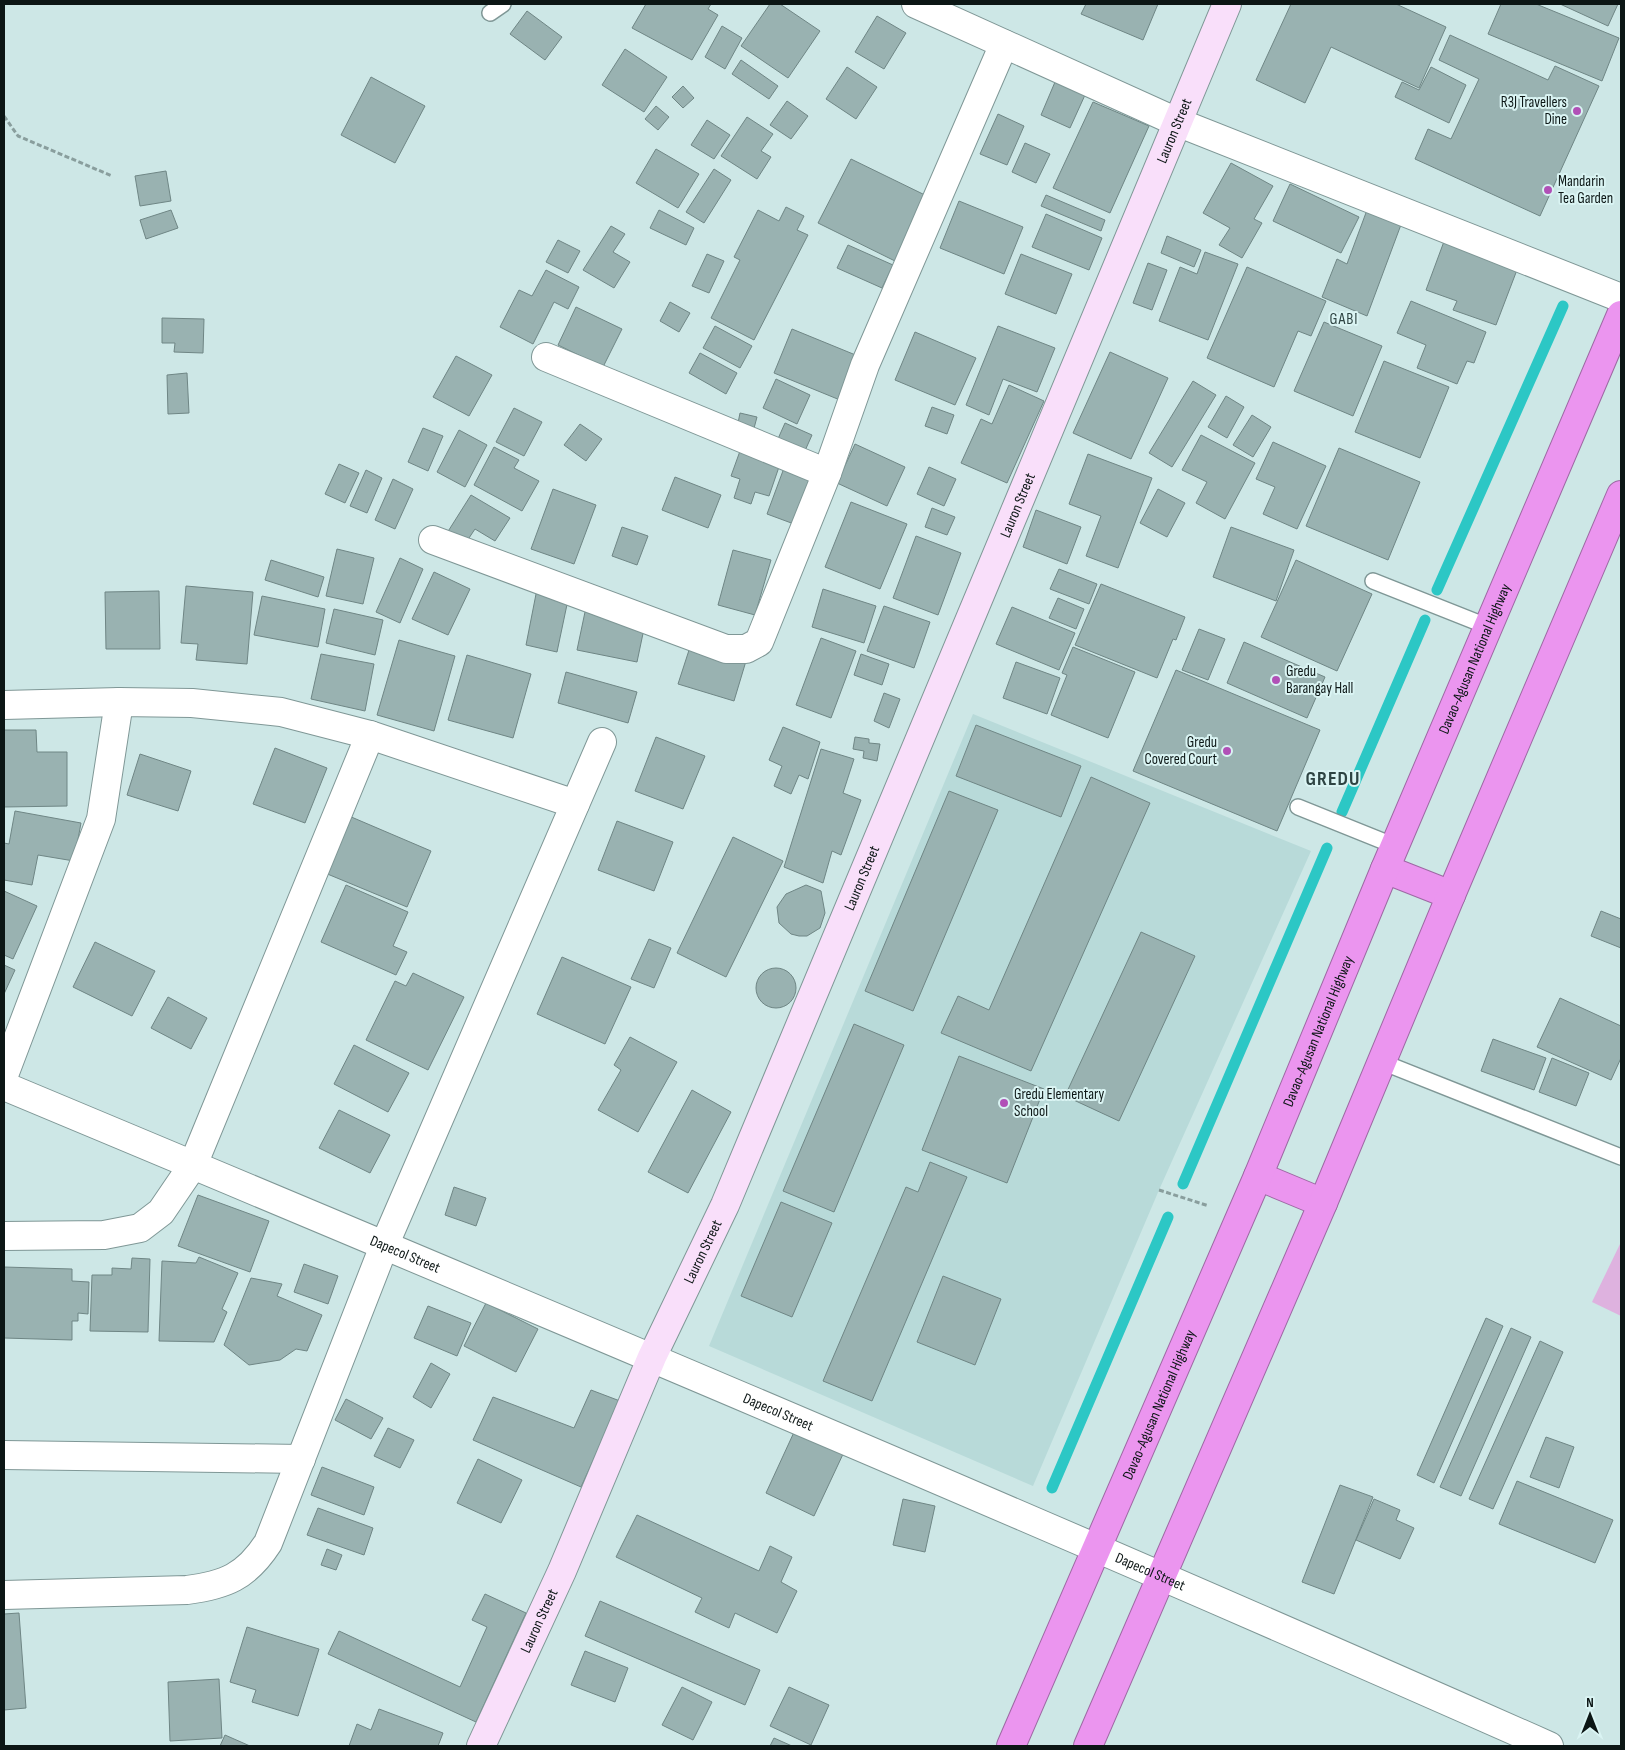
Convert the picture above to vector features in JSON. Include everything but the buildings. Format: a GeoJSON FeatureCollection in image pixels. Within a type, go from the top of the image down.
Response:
{"type":"FeatureCollection","features":[{"type":"Feature","properties":{"kind":"highway","name":"Davao-Agusan National Highway"},"geometry":{"type":"LineString","coordinates":[[1011,1746],[1096,1546],[1258,1176],[1390,858],[1621,315]]}},
{"type":"Feature","properties":{"kind":"highway"},"geometry":{"type":"LineString","coordinates":[[1088,1746],[1323,1203],[1451,895],[1621,495]]}},
{"type":"Feature","properties":{"kind":"highway"},"geometry":{"type":"LineString","coordinates":[[1390,858],[1451,895]]}},
{"type":"Feature","properties":{"kind":"highway"},"geometry":{"type":"LineString","coordinates":[[1258,1176],[1323,1203]]}},
{"type":"Feature","properties":{"kind":"street"},"geometry":{"type":"LineString","coordinates":[[916,4],[1177,122],[1621,298]]}},
{"type":"Feature","properties":{"kind":"street","name":"Lauron Street"},"geometry":{"type":"LineString","coordinates":[[481,1746],[562,1571],[652,1357],[725,1205],[1227,4]]}},
{"type":"Feature","properties":{"kind":"street"},"geometry":{"type":"LineString","coordinates":[[433,540],[726,649],[746,649],[759,642],[827,473],[865,365],[1004,44]]}},
{"type":"Feature","properties":{"kind":"street"},"geometry":{"type":"LineString","coordinates":[[546,357],[827,473]]}},
{"type":"Feature","properties":{"kind":"street"},"geometry":{"type":"LineString","coordinates":[[4,705],[119,702],[192,703],[281,712],[370,736],[575,804]]}},
{"type":"Feature","properties":{"kind":"street"},"geometry":{"type":"LineString","coordinates":[[4,1075],[101,818],[119,702]]}},
{"type":"Feature","properties":{"kind":"street"},"geometry":{"type":"LineString","coordinates":[[4,1236],[104,1235],[140,1228],[161,1212],[193,1165],[370,736]]}},
{"type":"Feature","properties":{"kind":"street"},"geometry":{"type":"LineString","coordinates":[[4,1595],[187,1590],[215,1586],[239,1575],[256,1562],[268,1543],[384,1246],[602,742]]}},
{"type":"Feature","properties":{"kind":"street","name":"Dapecol Street"},"geometry":{"type":"LineString","coordinates":[[4,1086],[652,1357],[1096,1546],[1550,1746]]}},
{"type":"Feature","properties":{"kind":"street"},"geometry":{"type":"LineString","coordinates":[[4,1455],[301,1458]]}},
{"type":"Feature","properties":{"kind":"lane"},"geometry":{"type":"LineString","coordinates":[[490,13],[503,4]]}},
{"type":"Feature","properties":{"kind":"lane"},"geometry":{"type":"LineString","coordinates":[[1373,581],[1489,627]]}},
{"type":"Feature","properties":{"kind":"lane"},"geometry":{"type":"LineString","coordinates":[[1298,807],[1390,858]]}},
{"type":"Feature","properties":{"kind":"lane"},"geometry":{"type":"LineString","coordinates":[[1382,1062],[1621,1157]]}},
{"type":"Feature","properties":{"kind":"path"},"geometry":{"type":"LineString","coordinates":[[4,116],[18,136],[112,176]]}},
{"type":"Feature","properties":{"kind":"path"},"geometry":{"type":"LineString","coordinates":[[1159,1190],[1240,1216]]}},
{"type":"Feature","properties":{"kind":"shaded area","name":"Gredu Elementary School"},"geometry":{"type":"Polygon","coordinates":[[[973,714],[1311,851],[1159,1190],[1033,1486],[709,1346],[973,714]]]}},
{"type":"Feature","properties":{"kind":"shaded area"},"geometry":{"type":"Polygon","coordinates":[[[1621,1242],[1621,1316],[1592,1302],[1621,1242]]]}},
{"type":"Feature","properties":{"kind":"waterway"},"geometry":{"type":"LineString","coordinates":[[1437,590],[1563,306]]}},
{"type":"Feature","properties":{"kind":"waterway"},"geometry":{"type":"LineString","coordinates":[[1342,812],[1425,620]]}},
{"type":"Feature","properties":{"kind":"waterway"},"geometry":{"type":"LineString","coordinates":[[1183,1184],[1327,848]]}},
{"type":"Feature","properties":{"kind":"waterway"},"geometry":{"type":"LineString","coordinates":[[1052,1488],[1168,1217]]}},
{"type":"Feature","properties":{"kind":"place","name":"R3J Travellers Dine"},"geometry":{"type":"Point","coordinates":[1577,111]}},
{"type":"Feature","properties":{"kind":"place","name":"Mandarin Tea Garden"},"geometry":{"type":"Point","coordinates":[1548,190]}},
{"type":"Feature","properties":{"kind":"place","name":"Gredu Barangay Hall"},"geometry":{"type":"Point","coordinates":[1276,680]}},
{"type":"Feature","properties":{"kind":"place","name":"Gredu Covered Court"},"geometry":{"type":"Point","coordinates":[1227,751]}},
{"type":"Feature","properties":{"kind":"place","name":"Gredu Elementary School"},"geometry":{"type":"Point","coordinates":[1004,1103]}},
{"type":"Feature","properties":{"kind":"district","name":"GABI"},"geometry":{"type":"Point","coordinates":[1344,319]}},
{"type":"Feature","properties":{"kind":"district","name":"GREDU"},"geometry":{"type":"Point","coordinates":[1333,779]}}]}
